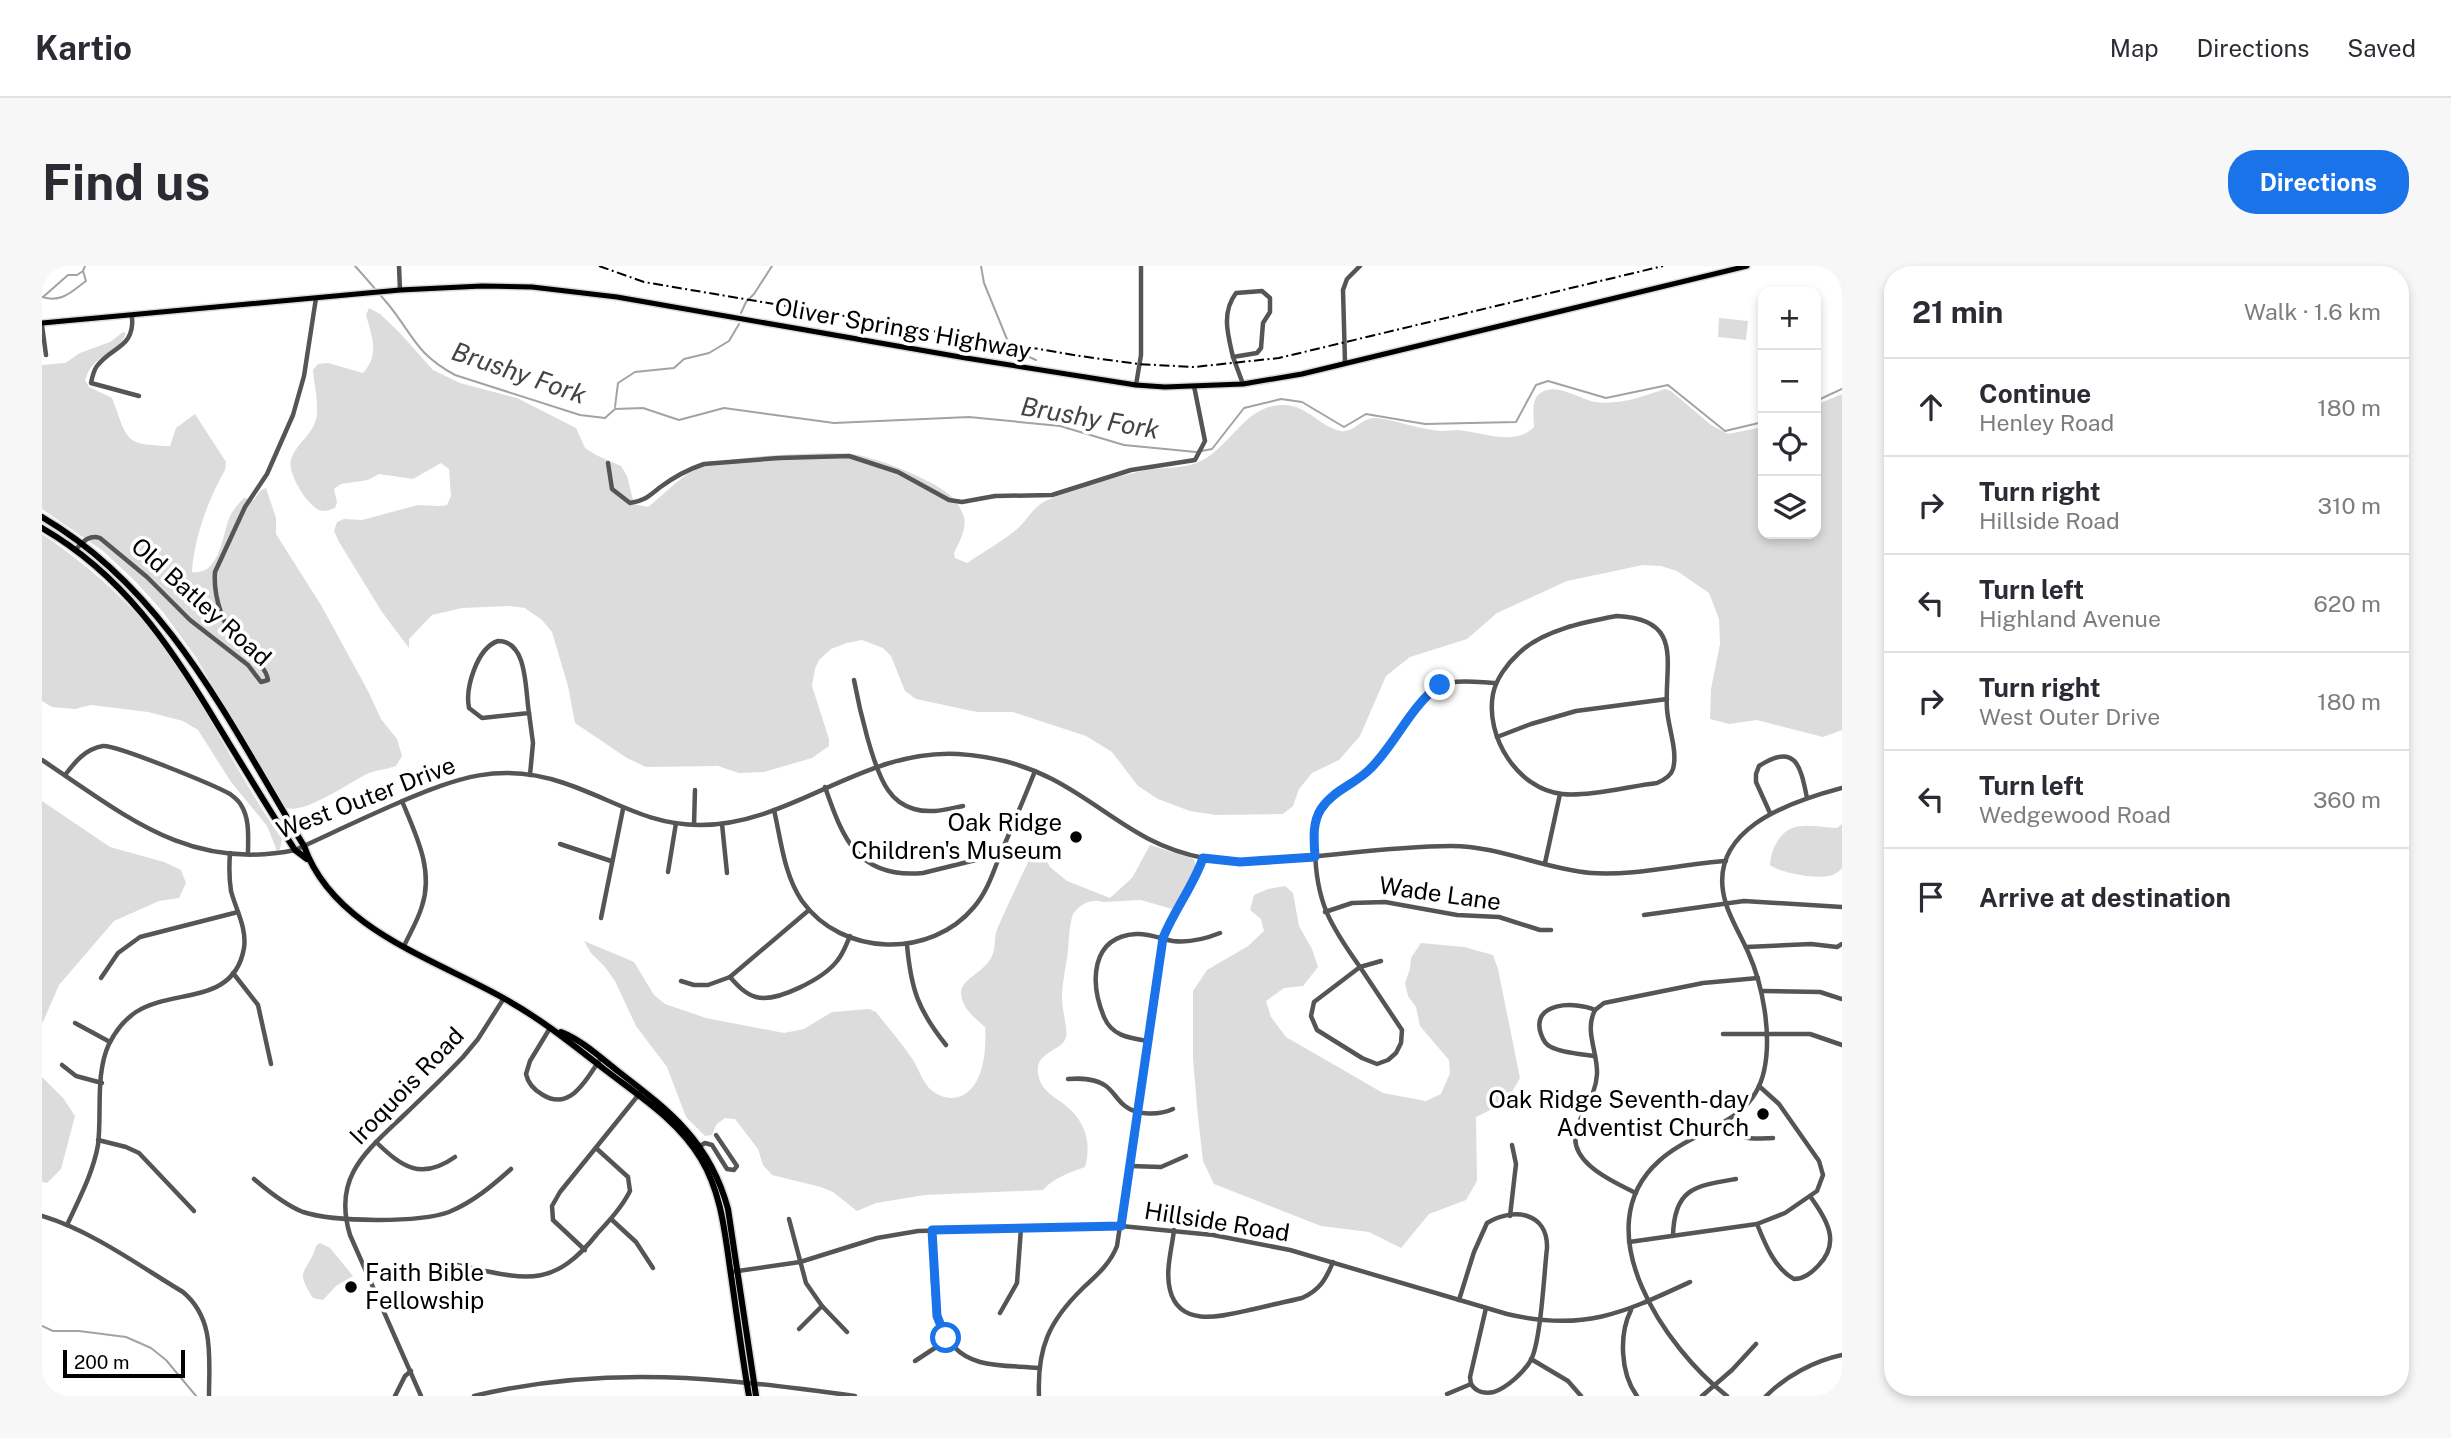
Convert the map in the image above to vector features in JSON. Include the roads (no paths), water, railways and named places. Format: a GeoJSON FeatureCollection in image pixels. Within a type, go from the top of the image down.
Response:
{"type":"FeatureCollection","features":[{"type":"Feature","properties":{"kind":"highway"},"geometry":{"type":"LineString","coordinates":[[42,517],[82,542],[132,587],[184,649],[304,846],[323,883],[346,908],[372,928],[504,998],[553,1028],[640,1092],[698,1148],[717,1194],[724,1222],[751,1384],[756,1396]]}},
{"type":"Feature","properties":{"kind":"highway"},"geometry":{"type":"LineString","coordinates":[[42,528],[105,574],[137,606],[169,645],[295,850],[309,860]]}},
{"type":"Feature","properties":{"kind":"highway"},"geometry":{"type":"LineString","coordinates":[[748,1396],[751,1384]]}},
{"type":"Feature","properties":{"kind":"main road","name":"Oliver Springs Highway"},"geometry":{"type":"LineString","coordinates":[[42,324],[400,290],[482,286],[571,290],[990,362],[1136,385],[1165,387],[1243,384],[1302,374],[1747,266]]}},
{"type":"Feature","properties":{"kind":"street"},"geometry":{"type":"LineString","coordinates":[[400,266],[400,290]]}},
{"type":"Feature","properties":{"kind":"street"},"geometry":{"type":"LineString","coordinates":[[1136,385],[1140,355],[1141,266]]}},
{"type":"Feature","properties":{"kind":"street"},"geometry":{"type":"LineString","coordinates":[[1345,363],[1343,290],[1347,279],[1360,266]]}},
{"type":"Feature","properties":{"kind":"street"},"geometry":{"type":"LineString","coordinates":[[1233,358],[1257,353],[1261,348],[1264,323],[1270,312],[1270,298],[1262,291],[1236,293],[1231,300],[1225,323],[1233,358],[1243,384]]}},
{"type":"Feature","properties":{"kind":"street","name":"Old Batley Road"},"geometry":{"type":"LineString","coordinates":[[82,542],[97,537],[115,548],[190,620],[248,665],[261,682],[268,680],[264,669],[240,647],[225,625],[214,581],[215,572],[245,507],[267,474],[293,415],[302,386],[316,298]]}},
{"type":"Feature","properties":{"kind":"street"},"geometry":{"type":"LineString","coordinates":[[132,316],[131,334],[122,346],[96,367],[91,383],[139,396]]}},
{"type":"Feature","properties":{"kind":"street"},"geometry":{"type":"LineString","coordinates":[[42,324],[47,355]]}},
{"type":"Feature","properties":{"kind":"street"},"geometry":{"type":"LineString","coordinates":[[608,463],[612,489],[630,503],[651,497],[660,488],[694,467],[779,457],[849,456],[898,472],[950,500],[962,502],[995,496],[1046,496],[1131,470],[1197,458],[1203,446],[1204,435],[1194,386]]}},
{"type":"Feature","properties":{"kind":"street"},"geometry":{"type":"LineString","coordinates":[[75,550],[82,542]]}},
{"type":"Feature","properties":{"kind":"street"},"geometry":{"type":"LineString","coordinates":[[1631,617],[1648,622],[1664,640],[1670,662],[1667,699],[1673,768],[1666,779],[1657,783],[1610,790],[1560,794],[1537,784],[1518,771],[1497,737],[1492,705],[1496,683],[1511,660],[1532,642],[1606,618],[1631,617]]}},
{"type":"Feature","properties":{"kind":"street"},"geometry":{"type":"LineString","coordinates":[[529,713],[482,718],[468,708],[467,700],[474,672],[479,656],[486,647],[504,642],[516,648],[520,655],[529,713],[533,743],[530,775]]}},
{"type":"Feature","properties":{"kind":"street"},"geometry":{"type":"LineString","coordinates":[[854,680],[864,723],[887,790],[909,807],[931,811],[963,806]]}},
{"type":"Feature","properties":{"kind":"street"},"geometry":{"type":"LineString","coordinates":[[1381,961],[1360,967],[1314,1002],[1311,1010],[1312,1021],[1324,1036],[1362,1058],[1380,1063],[1388,1060],[1399,1048],[1402,1030],[1360,967],[1325,912],[1317,884],[1315,857],[1314,827],[1321,808],[1334,795],[1374,766],[1431,691],[1453,681],[1496,683]]}},
{"type":"Feature","properties":{"kind":"street"},"geometry":{"type":"LineString","coordinates":[[1497,737],[1576,711],[1667,699]]}},
{"type":"Feature","properties":{"kind":"street"},"geometry":{"type":"LineString","coordinates":[[65,775],[83,754],[91,749],[109,746],[208,784],[232,795],[243,808],[247,819],[248,854]]}},
{"type":"Feature","properties":{"kind":"street","name":"West Outer Drive"},"geometry":{"type":"LineString","coordinates":[[42,760],[161,836],[201,850],[230,853],[278,853],[295,850],[452,780],[472,775],[530,775],[571,785],[649,818],[694,825],[722,824],[774,810],[877,765],[915,756],[955,754],[1004,761],[1035,771],[1137,835],[1164,847],[1203,858],[1240,862],[1451,846],[1494,850],[1578,871],[1605,873],[1726,861]]}},
{"type":"Feature","properties":{"kind":"street"},"geometry":{"type":"LineString","coordinates":[[1770,813],[1756,778],[1761,764],[1784,757],[1795,761],[1802,772],[1807,798]]}},
{"type":"Feature","properties":{"kind":"street"},"geometry":{"type":"LineString","coordinates":[[774,810],[789,876],[808,909],[828,926],[850,936],[879,945],[907,945],[942,933],[963,918],[980,899],[1035,771]]}},
{"type":"Feature","properties":{"kind":"street"},"geometry":{"type":"LineString","coordinates":[[825,787],[837,822],[848,843],[866,861],[885,870],[923,873],[1001,854]]}},
{"type":"Feature","properties":{"kind":"street"},"geometry":{"type":"LineString","coordinates":[[1727,1396],[1679,1350],[1649,1302],[1629,1242],[1629,1220],[1636,1193],[1647,1173],[1663,1157],[1728,1121],[1742,1110],[1759,1086],[1765,1065],[1762,990],[1746,947],[1725,903],[1723,877],[1726,861],[1744,832],[1770,813],[1842,788]]}},
{"type":"Feature","properties":{"kind":"street"},"geometry":{"type":"LineString","coordinates":[[694,825],[695,790]]}},
{"type":"Feature","properties":{"kind":"street"},"geometry":{"type":"LineString","coordinates":[[1545,863],[1560,794]]}},
{"type":"Feature","properties":{"kind":"street"},"geometry":{"type":"LineString","coordinates":[[402,802],[424,857],[426,893],[404,946]]}},
{"type":"Feature","properties":{"kind":"street"},"geometry":{"type":"LineString","coordinates":[[601,918],[623,809]]}},
{"type":"Feature","properties":{"kind":"street"},"geometry":{"type":"LineString","coordinates":[[668,872],[676,823]]}},
{"type":"Feature","properties":{"kind":"street"},"geometry":{"type":"LineString","coordinates":[[722,824],[727,873]]}},
{"type":"Feature","properties":{"kind":"street"},"geometry":{"type":"LineString","coordinates":[[560,845],[611,861]]}},
{"type":"Feature","properties":{"kind":"street"},"geometry":{"type":"LineString","coordinates":[[67,1225],[89,1177],[98,1140],[103,1063],[110,1042],[121,1026],[136,1012],[157,1003],[211,990],[233,973],[244,946],[244,931],[230,887],[230,853]]}},
{"type":"Feature","properties":{"kind":"street"},"geometry":{"type":"LineString","coordinates":[[1039,1396],[1039,1368],[1045,1341],[1053,1323],[1070,1301],[1107,1266],[1117,1246],[1163,938],[1174,912],[1196,877],[1203,858]]}},
{"type":"Feature","properties":{"kind":"street"},"geometry":{"type":"LineString","coordinates":[[1644,915],[1749,901],[1842,907]]}},
{"type":"Feature","properties":{"kind":"street","name":"Wade Lane"},"geometry":{"type":"LineString","coordinates":[[1325,912],[1352,903],[1385,902],[1457,915],[1499,917],[1540,930],[1551,930]]}},
{"type":"Feature","properties":{"kind":"street"},"geometry":{"type":"LineString","coordinates":[[681,981],[708,985],[730,977],[808,909]]}},
{"type":"Feature","properties":{"kind":"street"},"geometry":{"type":"LineString","coordinates":[[101,978],[118,953],[140,937],[238,912]]}},
{"type":"Feature","properties":{"kind":"street"},"geometry":{"type":"LineString","coordinates":[[1148,1041],[1124,1037],[1107,1023],[1098,999],[1096,966],[1105,947],[1121,937],[1138,933],[1173,941],[1198,941],[1220,933]]}},
{"type":"Feature","properties":{"kind":"street"},"geometry":{"type":"LineString","coordinates":[[730,977],[754,997],[778,996],[826,971],[841,956],[850,936]]}},
{"type":"Feature","properties":{"kind":"street"},"geometry":{"type":"LineString","coordinates":[[1746,947],[1811,944],[1837,947],[1842,944]]}},
{"type":"Feature","properties":{"kind":"street"},"geometry":{"type":"LineString","coordinates":[[907,945],[910,979],[916,1000],[946,1045]]}},
{"type":"Feature","properties":{"kind":"street"},"geometry":{"type":"LineString","coordinates":[[233,973],[258,1005],[271,1063]]}},
{"type":"Feature","properties":{"kind":"street"},"geometry":{"type":"LineString","coordinates":[[1636,1193],[1594,1170],[1577,1147],[1576,1130],[1595,1088],[1597,1070],[1590,1026],[1595,1010],[1605,1003],[1696,985],[1758,978]]}},
{"type":"Feature","properties":{"kind":"street"},"geometry":{"type":"LineString","coordinates":[[1762,990],[1820,992],[1842,999]]}},
{"type":"Feature","properties":{"kind":"street","name":"Iroquois Road"},"geometry":{"type":"LineString","coordinates":[[421,1396],[350,1235],[345,1217],[345,1195],[351,1174],[358,1162],[463,1057],[478,1040],[504,998]]}},
{"type":"Feature","properties":{"kind":"street"},"geometry":{"type":"LineString","coordinates":[[1594,1056],[1551,1048],[1545,1042],[1538,1021],[1541,1014],[1547,1010],[1565,1005],[1583,1005],[1595,1010]]}},
{"type":"Feature","properties":{"kind":"street"},"geometry":{"type":"LineString","coordinates":[[75,1023],[110,1042]]}},
{"type":"Feature","properties":{"kind":"street"},"geometry":{"type":"LineString","coordinates":[[553,1028],[527,1067],[526,1078],[537,1091],[556,1101],[564,1100],[579,1089],[599,1061]]}},
{"type":"Feature","properties":{"kind":"street"},"geometry":{"type":"LineString","coordinates":[[1723,1034],[1814,1035],[1842,1045]]}},
{"type":"Feature","properties":{"kind":"street"},"geometry":{"type":"LineString","coordinates":[[62,1065],[76,1076],[102,1083]]}},
{"type":"Feature","properties":{"kind":"street"},"geometry":{"type":"LineString","coordinates":[[1068,1079],[1089,1079],[1107,1086],[1123,1105],[1138,1111],[1163,1113],[1173,1109]]}},
{"type":"Feature","properties":{"kind":"street"},"geometry":{"type":"LineString","coordinates":[[1629,1242],[1757,1224],[1786,1213],[1816,1191],[1823,1179],[1823,1168],[1780,1104],[1759,1086]]}},
{"type":"Feature","properties":{"kind":"street"},"geometry":{"type":"LineString","coordinates":[[585,1250],[555,1222],[551,1210],[560,1192],[640,1092]]}},
{"type":"Feature","properties":{"kind":"street"},"geometry":{"type":"LineString","coordinates":[[1728,1121],[1741,1137],[1773,1138]]}},
{"type":"Feature","properties":{"kind":"street"},"geometry":{"type":"LineString","coordinates":[[698,1148],[705,1143],[712,1145],[727,1169],[734,1170],[737,1166],[716,1135]]}},
{"type":"Feature","properties":{"kind":"street"},"geometry":{"type":"LineString","coordinates":[[98,1140],[139,1153],[194,1210]]}},
{"type":"Feature","properties":{"kind":"street"},"geometry":{"type":"LineString","coordinates":[[376,1142],[396,1161],[418,1169],[440,1166],[455,1157]]}},
{"type":"Feature","properties":{"kind":"street"},"geometry":{"type":"LineString","coordinates":[[1510,1216],[1516,1164],[1512,1145]]}},
{"type":"Feature","properties":{"kind":"street"},"geometry":{"type":"LineString","coordinates":[[457,1265],[520,1277],[535,1277],[563,1268],[585,1250],[630,1191],[625,1174],[596,1148]]}},
{"type":"Feature","properties":{"kind":"street"},"geometry":{"type":"LineString","coordinates":[[1130,1167],[1161,1167],[1186,1156]]}},
{"type":"Feature","properties":{"kind":"street"},"geometry":{"type":"LineString","coordinates":[[254,1179],[266,1190],[300,1211],[345,1217],[411,1219],[446,1213],[471,1201],[511,1168]]}},
{"type":"Feature","properties":{"kind":"street"},"geometry":{"type":"LineString","coordinates":[[1673,1236],[1676,1209],[1688,1192],[1700,1185],[1736,1179]]}},
{"type":"Feature","properties":{"kind":"street"},"geometry":{"type":"LineString","coordinates":[[1757,1224],[1772,1255],[1790,1278],[1801,1279],[1820,1265],[1829,1251],[1831,1237],[1828,1223],[1810,1196]]}},
{"type":"Feature","properties":{"kind":"street"},"geometry":{"type":"LineString","coordinates":[[42,1216],[67,1225],[183,1292],[195,1304],[209,1334],[209,1396]]}},
{"type":"Feature","properties":{"kind":"street"},"geometry":{"type":"LineString","coordinates":[[1459,1300],[1484,1228],[1494,1219],[1510,1216],[1532,1217],[1540,1223],[1548,1238],[1539,1321],[1531,1359],[1523,1370],[1501,1389],[1486,1393],[1478,1391],[1471,1384]]}},
{"type":"Feature","properties":{"kind":"street"},"geometry":{"type":"LineString","coordinates":[[611,1219],[636,1242],[653,1268]]}},
{"type":"Feature","properties":{"kind":"street"},"geometry":{"type":"LineString","coordinates":[[789,1219],[806,1283],[822,1306],[847,1332]]}},
{"type":"Feature","properties":{"kind":"street","name":"Hillside Road"},"geometry":{"type":"LineString","coordinates":[[734,1272],[800,1262],[877,1238],[932,1230],[1121,1226],[1245,1240],[1334,1262],[1486,1308],[1539,1321],[1586,1321],[1631,1309],[1690,1282]]}},
{"type":"Feature","properties":{"kind":"street"},"geometry":{"type":"LineString","coordinates":[[1000,1313],[1017,1283],[1021,1227]]}},
{"type":"Feature","properties":{"kind":"street"},"geometry":{"type":"LineString","coordinates":[[932,1230],[937,1316],[947,1340],[961,1353],[980,1362],[1039,1368]]}},
{"type":"Feature","properties":{"kind":"street"},"geometry":{"type":"LineString","coordinates":[[1174,1230],[1168,1280],[1170,1289],[1179,1307],[1198,1317],[1213,1318],[1302,1298],[1323,1283],[1334,1262]]}},
{"type":"Feature","properties":{"kind":"street"},"geometry":{"type":"LineString","coordinates":[[799,1329],[822,1306]]}},
{"type":"Feature","properties":{"kind":"street"},"geometry":{"type":"LineString","coordinates":[[1471,1384],[1486,1308]]}},
{"type":"Feature","properties":{"kind":"street"},"geometry":{"type":"LineString","coordinates":[[1631,1309],[1623,1338],[1628,1380],[1637,1396]]}},
{"type":"Feature","properties":{"kind":"street"},"geometry":{"type":"LineString","coordinates":[[915,1362],[947,1340]]}},
{"type":"Feature","properties":{"kind":"street"},"geometry":{"type":"LineString","coordinates":[[1702,1396],[1756,1345]]}},
{"type":"Feature","properties":{"kind":"street"},"geometry":{"type":"LineString","coordinates":[[1766,1396],[1776,1386],[1810,1366],[1842,1355]]}},
{"type":"Feature","properties":{"kind":"street"},"geometry":{"type":"LineString","coordinates":[[1531,1359],[1568,1381],[1581,1396]]}},
{"type":"Feature","properties":{"kind":"street"},"geometry":{"type":"LineString","coordinates":[[395,1396],[405,1376],[411,1371]]}},
{"type":"Feature","properties":{"kind":"street"},"geometry":{"type":"LineString","coordinates":[[474,1396],[509,1387],[562,1379],[622,1376],[676,1376],[855,1396]]}},
{"type":"Feature","properties":{"kind":"street"},"geometry":{"type":"LineString","coordinates":[[1447,1394],[1471,1384]]}},
{"type":"Feature","properties":{"kind":"waterway","name":"Brushy Fork"},"geometry":{"type":"LineString","coordinates":[[42,297],[55,299],[76,289],[86,281],[83,271],[85,266]]}},
{"type":"Feature","properties":{"kind":"waterway","name":"Brushy Fork"},"geometry":{"type":"LineString","coordinates":[[355,266],[423,351],[455,375],[580,415],[605,418],[615,409],[643,408],[679,420],[724,408],[834,423],[969,417],[1060,426],[1124,445],[1196,452],[1212,449],[1244,408],[1281,399],[1302,402],[1344,427],[1366,414],[1425,424],[1516,422],[1536,385],[1548,381],[1606,398],[1668,385],[1725,431],[1758,423]]}},
{"type":"Feature","properties":{"kind":"waterway"},"geometry":{"type":"LineString","coordinates":[[741,313],[772,266]]}},
{"type":"Feature","properties":{"kind":"waterway"},"geometry":{"type":"LineString","coordinates":[[981,266],[984,283],[1011,349],[1036,360]]}},
{"type":"Feature","properties":{"kind":"waterway"},"geometry":{"type":"LineString","coordinates":[[43,297],[68,275],[77,275],[83,271]]}},
{"type":"Feature","properties":{"kind":"waterway"},"geometry":{"type":"LineString","coordinates":[[615,407],[618,383],[635,372],[674,368],[684,359],[709,353],[729,341],[739,324]]}},
{"type":"Feature","properties":{"kind":"waterway","name":"Brushy Fork"},"geometry":{"type":"LineString","coordinates":[[1821,399],[1842,389]]}},
{"type":"Feature","properties":{"kind":"waterway"},"geometry":{"type":"LineString","coordinates":[[42,1326],[53,1331],[79,1331],[126,1337],[151,1348],[166,1360],[196,1396]]}},
{"type":"Feature","properties":{"kind":"railway"},"geometry":{"type":"LineString","coordinates":[[599,266],[644,282],[1080,356],[1138,364],[1194,367],[1279,358],[1663,266]]}},
{"type":"Feature","properties":{"kind":"place","name":"Oak Ridge Children's Museum"},"geometry":{"type":"Point","coordinates":[1076,837]}},
{"type":"Feature","properties":{"kind":"place","name":"Oak Ridge Seventh-day Adventist Church"},"geometry":{"type":"Point","coordinates":[1763,1114]}},
{"type":"Feature","properties":{"kind":"place","name":"Faith Bible Fellowship"},"geometry":{"type":"Point","coordinates":[351,1287]}}]}
